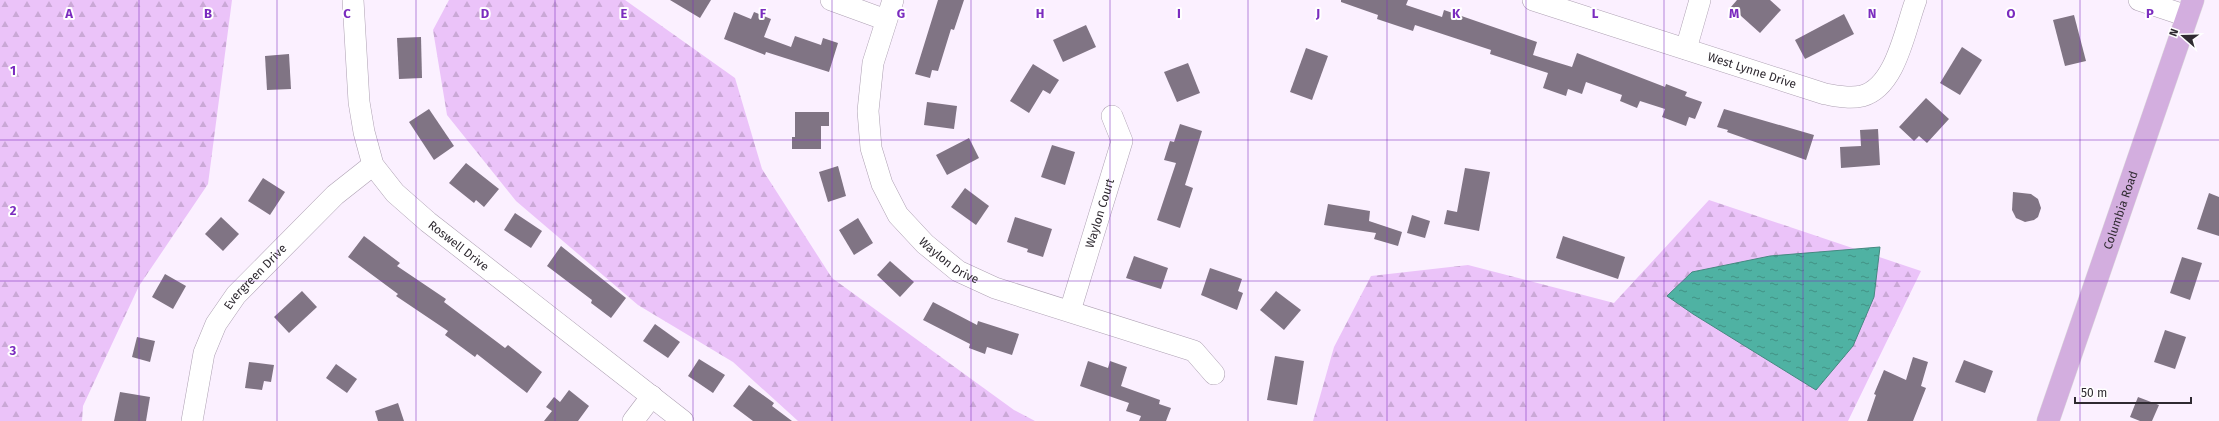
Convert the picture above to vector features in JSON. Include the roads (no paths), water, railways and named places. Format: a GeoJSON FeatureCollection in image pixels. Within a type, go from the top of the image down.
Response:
{"type":"FeatureCollection","features":[{"type":"Feature","properties":{"kind":"main road","name":"Columbia Road"},"geometry":{"type":"LineString","coordinates":[[2048,421],[2190,8]]}},
{"type":"Feature","properties":{"kind":"street","name":"Roswell Drive"},"geometry":{"type":"LineString","coordinates":[[353,0],[359,102],[372,166],[396,193],[428,222],[683,421]]}},
{"type":"Feature","properties":{"kind":"street"},"geometry":{"type":"LineString","coordinates":[[831,0],[886,20]]}},
{"type":"Feature","properties":{"kind":"street","name":"Waylon Drive"},"geometry":{"type":"LineString","coordinates":[[893,0],[874,63],[868,112],[871,148],[882,184],[898,215],[925,244],[958,271],[995,288],[1194,351],[1214,374]]}},
{"type":"Feature","properties":{"kind":"street","name":"West Lynne Drive"},"geometry":{"type":"LineString","coordinates":[[1534,0],[1825,94],[1845,98],[1863,96],[1876,87],[1890,73],[1916,0]]}},
{"type":"Feature","properties":{"kind":"street"},"geometry":{"type":"LineString","coordinates":[[1686,48],[1700,0]]}},
{"type":"Feature","properties":{"kind":"street"},"geometry":{"type":"LineString","coordinates":[[2139,0],[2190,8]]}},
{"type":"Feature","properties":{"kind":"street","name":"Waylon Court"},"geometry":{"type":"LineString","coordinates":[[1070,312],[1122,141],[1112,116]]}},
{"type":"Feature","properties":{"kind":"street","name":"Evergreen Drive"},"geometry":{"type":"LineString","coordinates":[[192,421],[204,353],[216,324],[236,295],[335,195],[372,166]]}},
{"type":"Feature","properties":{"kind":"street"},"geometry":{"type":"LineString","coordinates":[[633,421],[652,396]]}},
{"type":"Feature","properties":{"kind":"water"},"geometry":{"type":"Polygon","coordinates":[[[1880,247],[1874,297],[1853,346],[1816,390],[1693,314],[1667,296],[1692,272],[1770,256],[1880,247]]]}}]}
